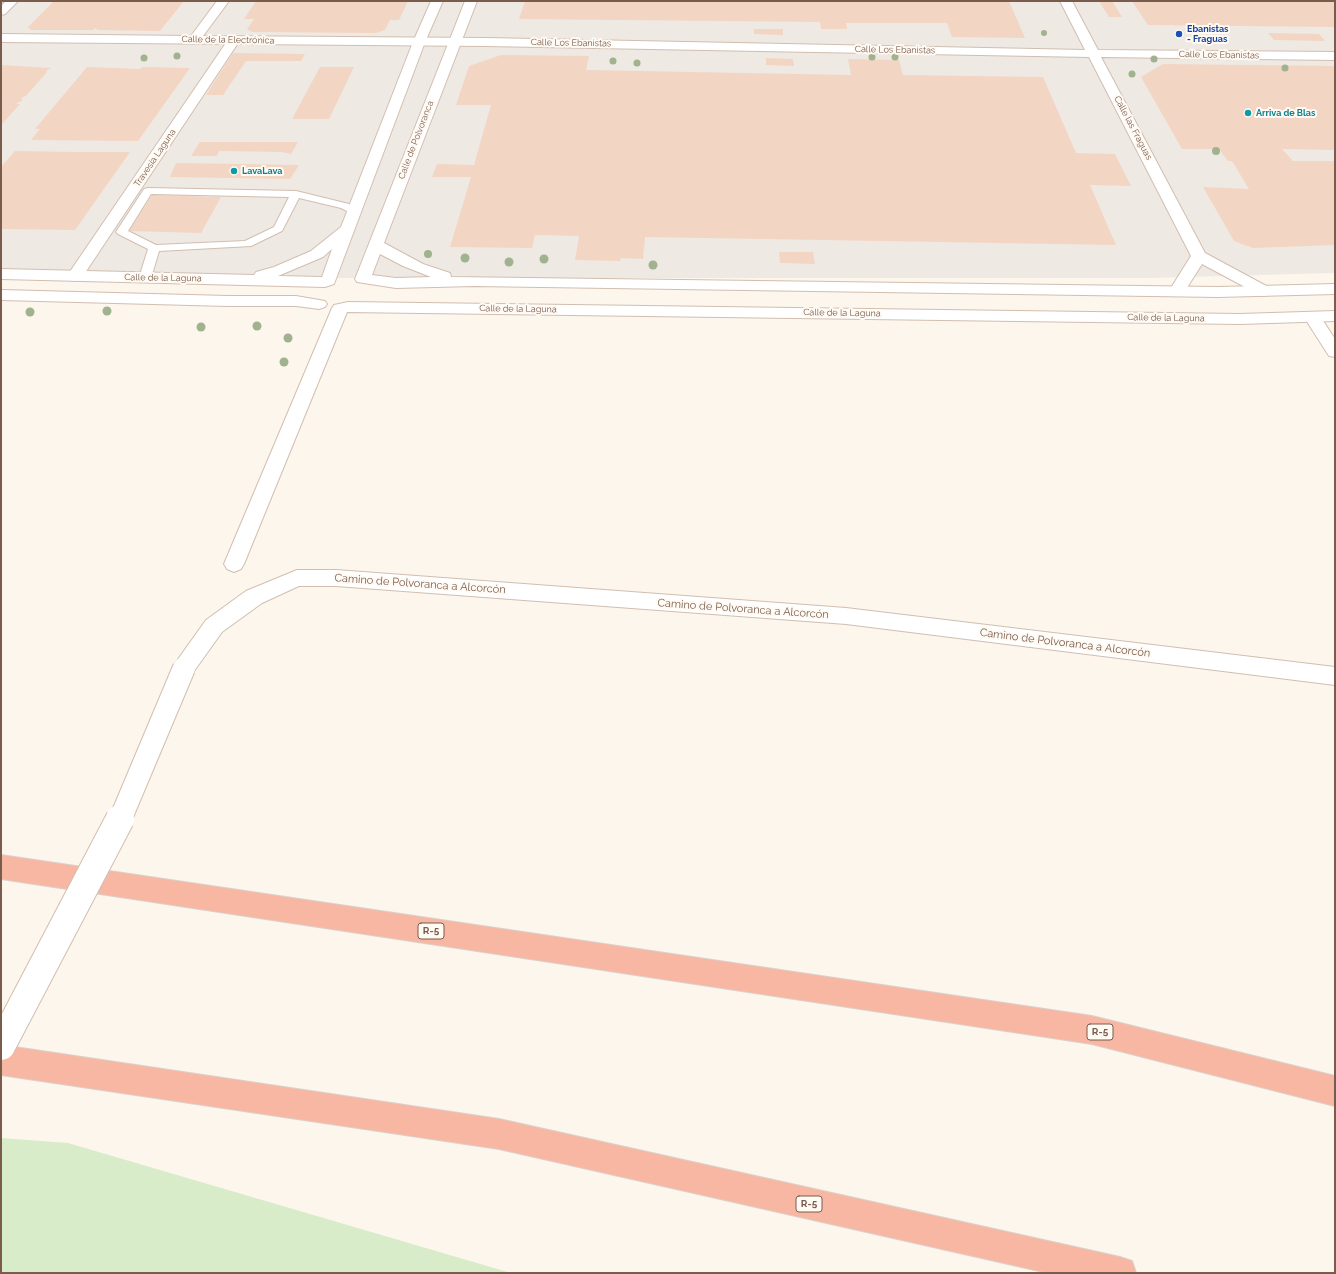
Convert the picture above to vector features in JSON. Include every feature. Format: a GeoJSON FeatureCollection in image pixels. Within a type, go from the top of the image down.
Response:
{"type":"FeatureCollection","features":[{"type":"Feature","properties":{"kind":"highway","name":"R-5"},"geometry":{"type":"LineString","coordinates":[[1,867],[1092,1030],[1335,1091]]}},
{"type":"Feature","properties":{"kind":"highway","name":"R-5"},"geometry":{"type":"LineString","coordinates":[[1,1060],[498,1134],[1120,1273]]}},
{"type":"Feature","properties":{"kind":"street"},"geometry":{"type":"LineString","coordinates":[[1,12],[12,1]]}},
{"type":"Feature","properties":{"kind":"street"},"geometry":{"type":"LineString","coordinates":[[194,40],[223,1]]}},
{"type":"Feature","properties":{"kind":"street"},"geometry":{"type":"LineString","coordinates":[[342,279],[348,229],[419,42],[437,1]]}},
{"type":"Feature","properties":{"kind":"street","name":"Calle de Polvoranca"},"geometry":{"type":"LineString","coordinates":[[342,279],[376,246],[471,1]]}},
{"type":"Feature","properties":{"kind":"street","name":"Calle las Fraguas"},"geometry":{"type":"LineString","coordinates":[[1066,1],[1199,256]]}},
{"type":"Feature","properties":{"kind":"street","name":"Calle de la Electrónica"},"geometry":{"type":"LineString","coordinates":[[1,38],[455,42]]}},
{"type":"Feature","properties":{"kind":"street","name":"Travesía Laguna"},"geometry":{"type":"LineString","coordinates":[[75,276],[234,40]]}},
{"type":"Feature","properties":{"kind":"street","name":"Calle Los Ebanistas"},"geometry":{"type":"LineString","coordinates":[[455,42],[1335,56]]}},
{"type":"Feature","properties":{"kind":"street"},"geometry":{"type":"LineString","coordinates":[[246,280],[279,271],[317,254],[348,229]]}},
{"type":"Feature","properties":{"kind":"street"},"geometry":{"type":"LineString","coordinates":[[376,246],[401,260],[428,272],[462,281]]}},
{"type":"Feature","properties":{"kind":"street"},"geometry":{"type":"LineString","coordinates":[[1177,291],[1199,256],[1264,291]]}},
{"type":"Feature","properties":{"kind":"street","name":"Calle de la Laguna"},"geometry":{"type":"LineString","coordinates":[[1,274],[246,280],[342,279],[396,283],[462,281],[1177,291],[1335,289]]}},
{"type":"Feature","properties":{"kind":"street"},"geometry":{"type":"LineString","coordinates":[[234,564],[344,308],[363,301],[370,292],[369,287],[342,279],[315,291],[314,296],[319,304]]}},
{"type":"Feature","properties":{"kind":"street","name":"Calle de la Laguna"},"geometry":{"type":"LineString","coordinates":[[1,295],[228,301],[296,300],[319,304],[325,307],[344,308],[1240,319],[1335,316]]}},
{"type":"Feature","properties":{"kind":"street"},"geometry":{"type":"LineString","coordinates":[[1312,317],[1335,352]]}},
{"type":"Feature","properties":{"kind":"street","name":"Camino de Polvoranca a Alcorcón"},"geometry":{"type":"LineString","coordinates":[[1,1046],[122,816],[184,668],[214,626],[254,597],[296,578],[336,578],[846,616],[1335,676]]}},
{"type":"Feature","properties":{"kind":"lane"},"geometry":{"type":"LineString","coordinates":[[296,194],[278,229],[247,244],[154,248],[122,232],[148,191],[296,194],[345,206],[355,212]]}},
{"type":"Feature","properties":{"kind":"lane"},"geometry":{"type":"LineString","coordinates":[[145,278],[154,248]]}},
{"type":"Feature","properties":{"kind":"shaded area"},"geometry":{"type":"Polygon","coordinates":[[[1,1],[1335,1],[1335,273],[1150,278],[1,278],[1,1]]]}},
{"type":"Feature","properties":{"kind":"green space"},"geometry":{"type":"Polygon","coordinates":[[[1,1138],[68,1143],[511,1273],[1,1273],[1,1138]]]}},
{"type":"Feature","properties":{"kind":"building"},"geometry":{"type":"Polygon","coordinates":[[[54,1],[184,1],[160,31],[98,30],[95,28],[93,30],[31,30],[28,27],[54,1]]]}},
{"type":"Feature","properties":{"kind":"building"},"geometry":{"type":"Polygon","coordinates":[[[256,1],[408,1],[399,20],[390,20],[385,30],[376,33],[252,32],[247,29],[254,19],[244,19],[256,1]]]}},
{"type":"Feature","properties":{"kind":"building"},"geometry":{"type":"Polygon","coordinates":[[[525,1],[1009,1],[1025,38],[952,37],[947,23],[846,23],[847,29],[821,29],[820,22],[519,19],[525,1]]]}},
{"type":"Feature","properties":{"kind":"building"},"geometry":{"type":"Polygon","coordinates":[[[1099,1],[1112,1],[1122,17],[1109,17],[1099,1]]]}},
{"type":"Feature","properties":{"kind":"building"},"geometry":{"type":"Polygon","coordinates":[[[1132,1],[1335,1],[1335,27],[1148,25],[1132,1]]]}},
{"type":"Feature","properties":{"kind":"building"},"geometry":{"type":"Polygon","coordinates":[[[754,29],[783,29],[783,35],[754,34],[754,29]]]}},
{"type":"Feature","properties":{"kind":"building"},"geometry":{"type":"Polygon","coordinates":[[[1268,33],[1319,34],[1325,41],[1274,40],[1268,33]]]}},
{"type":"Feature","properties":{"kind":"building"},"geometry":{"type":"Polygon","coordinates":[[[233,53],[305,54],[301,61],[246,61],[223,95],[206,95],[233,53]]]}},
{"type":"Feature","properties":{"kind":"building"},"geometry":{"type":"Polygon","coordinates":[[[501,55],[589,56],[586,70],[851,75],[848,59],[899,60],[903,75],[1043,77],[1076,153],[1115,154],[1131,186],[1090,185],[1116,245],[645,237],[643,259],[621,258],[620,261],[575,260],[579,236],[535,235],[532,248],[450,247],[471,177],[432,177],[437,164],[474,165],[491,105],[456,105],[469,66],[501,55]]]}},
{"type":"Feature","properties":{"kind":"building"},"geometry":{"type":"Polygon","coordinates":[[[766,58],[793,59],[794,66],[766,65],[766,58]]]}},
{"type":"Feature","properties":{"kind":"building"},"geometry":{"type":"Polygon","coordinates":[[[1163,64],[1335,66],[1335,150],[1282,149],[1293,161],[1335,161],[1335,245],[1253,248],[1234,241],[1203,187],[1249,189],[1232,161],[1228,161],[1219,149],[1182,149],[1141,77],[1163,64]]]}},
{"type":"Feature","properties":{"kind":"building"},"geometry":{"type":"Polygon","coordinates":[[[1,65],[51,68],[46,71],[47,72],[26,96],[21,98],[23,100],[16,104],[20,104],[1,125],[1,65]]]}},
{"type":"Feature","properties":{"kind":"building"},"geometry":{"type":"Polygon","coordinates":[[[87,67],[140,69],[142,67],[190,68],[138,141],[31,140],[40,129],[35,129],[87,67]]]}},
{"type":"Feature","properties":{"kind":"building"},"geometry":{"type":"Polygon","coordinates":[[[320,67],[354,67],[329,119],[292,119],[320,67]]]}},
{"type":"Feature","properties":{"kind":"building","name":"LavaLava"},"geometry":{"type":"Polygon","coordinates":[[[200,142],[298,142],[291,154],[282,152],[219,151],[217,156],[191,156],[200,142]]]}},
{"type":"Feature","properties":{"kind":"building"},"geometry":{"type":"Polygon","coordinates":[[[15,151],[130,152],[75,230],[1,229],[1,167],[15,151]]]}},
{"type":"Feature","properties":{"kind":"building","name":"LavaLava"},"geometry":{"type":"Polygon","coordinates":[[[176,163],[299,165],[290,179],[170,177],[176,163]]]}},
{"type":"Feature","properties":{"kind":"building"},"geometry":{"type":"Polygon","coordinates":[[[152,195],[221,197],[201,233],[129,231],[152,195]]]}},
{"type":"Feature","properties":{"kind":"building"},"geometry":{"type":"Polygon","coordinates":[[[779,252],[813,252],[815,264],[780,263],[779,252]]]}},
{"type":"Feature","properties":{"kind":"place","name":"Ebanistas - Fraguas"},"geometry":{"type":"Point","coordinates":[1179,34]}},
{"type":"Feature","properties":{"kind":"place","name":"Arriva de Blas"},"geometry":{"type":"Point","coordinates":[1248,113]}},
{"type":"Feature","properties":{"kind":"place","name":"LavaLava"},"geometry":{"type":"Point","coordinates":[234,171]}}]}
